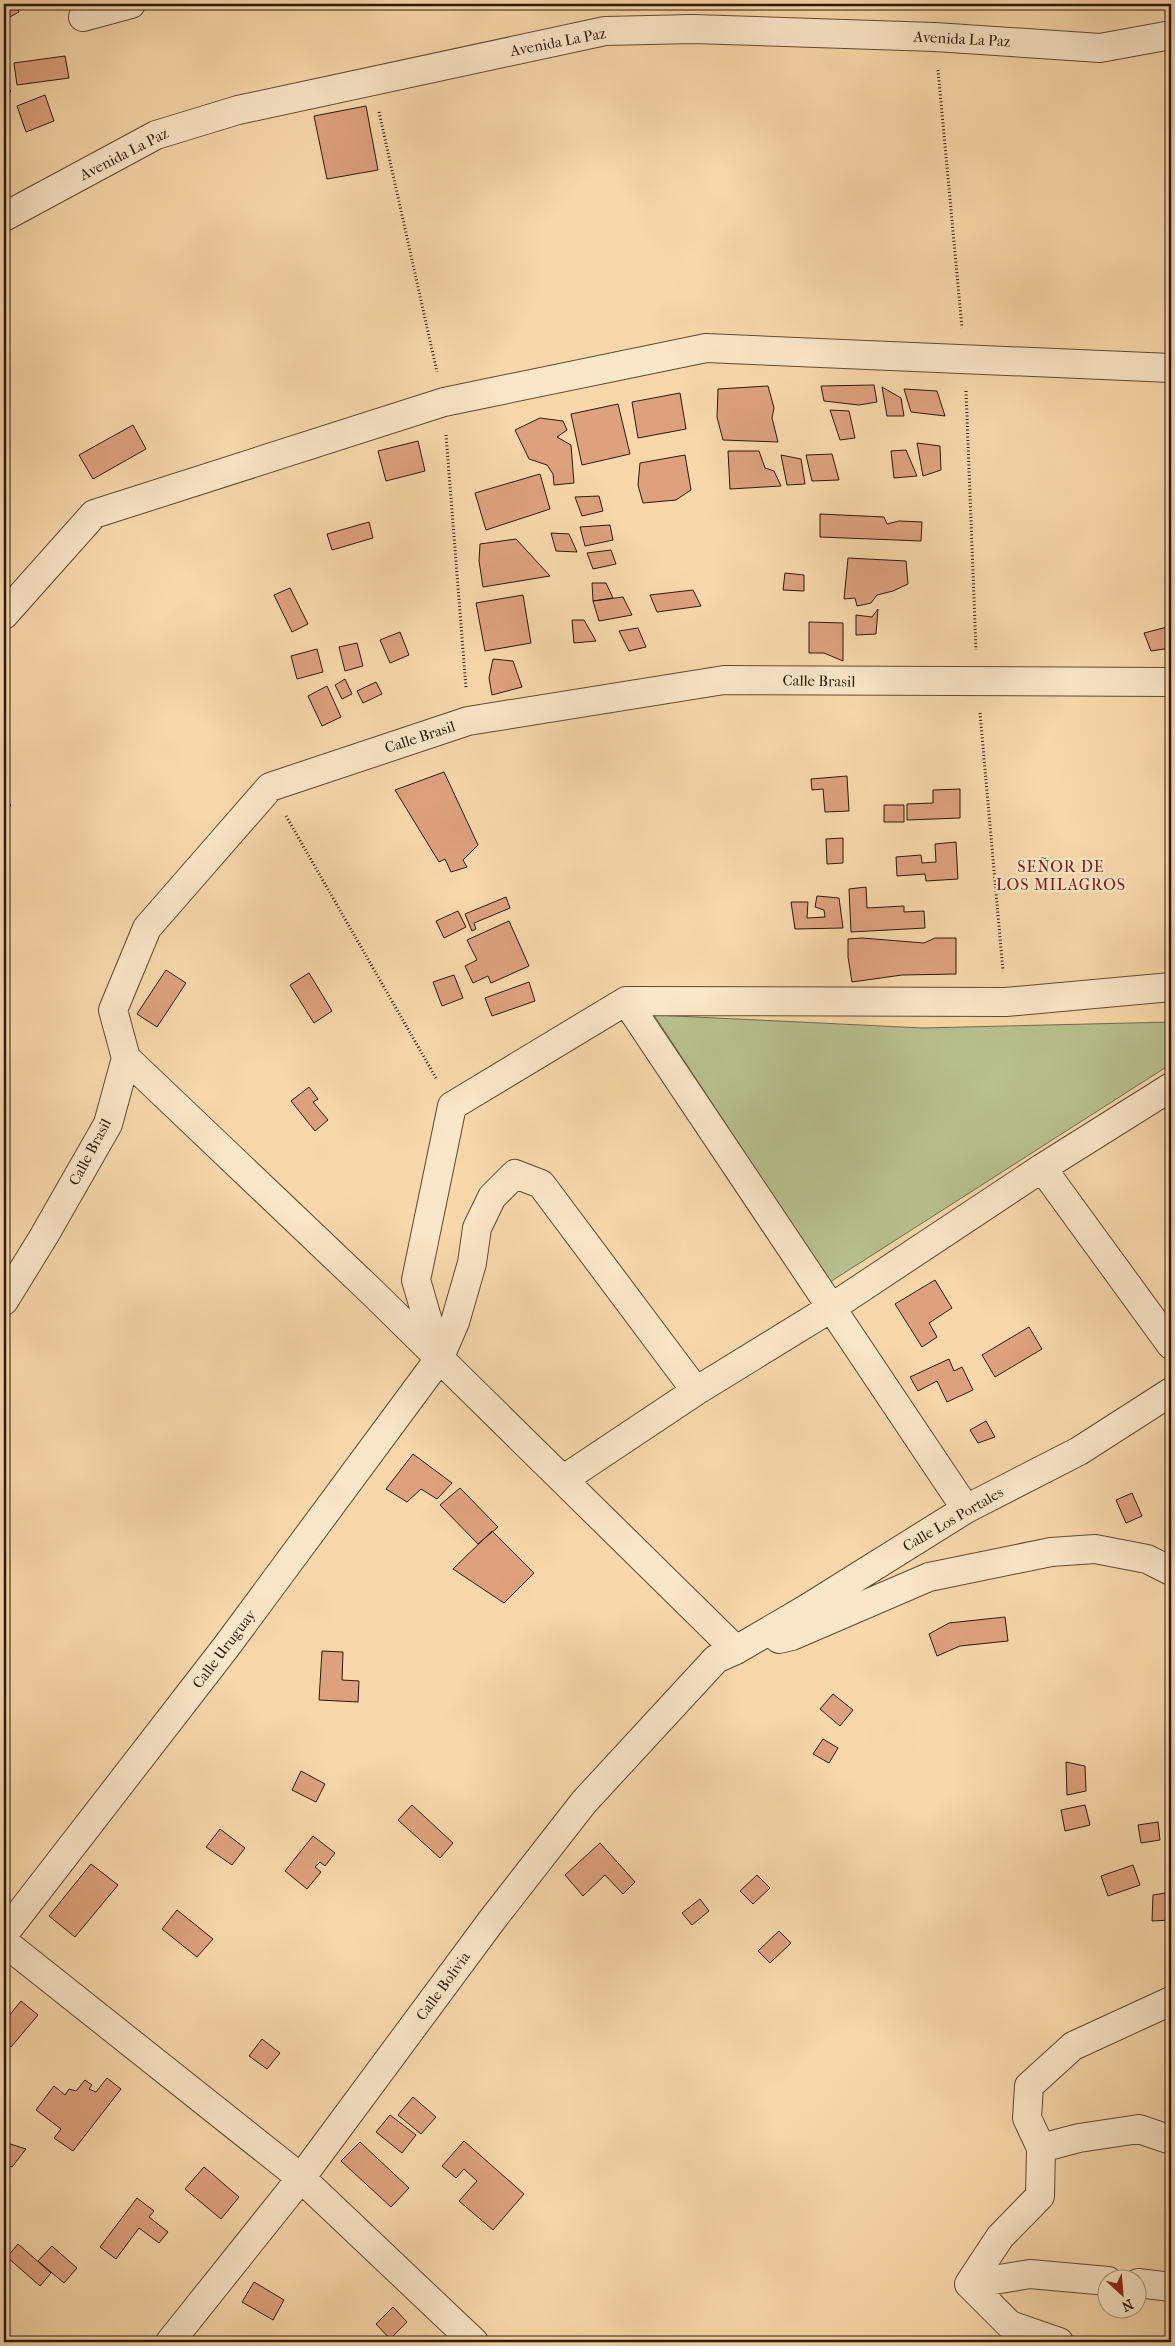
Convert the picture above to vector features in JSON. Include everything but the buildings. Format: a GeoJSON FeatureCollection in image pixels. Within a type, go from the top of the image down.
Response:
{"type":"FeatureCollection","features":[{"type":"Feature","properties":{"kind":"street"},"geometry":{"type":"LineString","coordinates":[[83,17],[130,4]]}},
{"type":"Feature","properties":{"kind":"street","name":"Avenida La Paz"},"geometry":{"type":"LineString","coordinates":[[4,218],[156,135],[238,110],[605,31],[693,29],[935,37],[1100,48],[1171,35]]}},
{"type":"Feature","properties":{"kind":"street"},"geometry":{"type":"LineString","coordinates":[[4,615],[94,514],[444,402],[706,348],[1171,368]]}},
{"type":"Feature","properties":{"kind":"street","name":"Calle Brasil"},"geometry":{"type":"LineString","coordinates":[[270,787],[468,722],[724,680],[1171,682]]}},
{"type":"Feature","properties":{"kind":"street"},"geometry":{"type":"LineString","coordinates":[[270,787],[147,928],[113,1010],[126,1058],[373,1293],[736,1650],[792,1636],[929,1577],[1050,1552],[1095,1549],[1147,1559],[1171,1571]]}},
{"type":"Feature","properties":{"kind":"street"},"geometry":{"type":"LineString","coordinates":[[439,1359],[416,1280],[452,1106],[626,1001],[1006,1002],[1171,987]]}},
{"type":"Feature","properties":{"kind":"street"},"geometry":{"type":"LineString","coordinates":[[626,1001],[966,1509]]}},
{"type":"Feature","properties":{"kind":"street","name":"Calle Brasil"},"geometry":{"type":"LineString","coordinates":[[4,1301],[44,1236],[108,1124],[126,1058]]}},
{"type":"Feature","properties":{"kind":"street"},"geometry":{"type":"LineString","coordinates":[[564,1479],[696,1391],[831,1308],[1042,1168],[1171,1087]]}},
{"type":"Feature","properties":{"kind":"street"},"geometry":{"type":"LineString","coordinates":[[1042,1168],[1171,1345]]}},
{"type":"Feature","properties":{"kind":"street","name":"Calle Uruguay"},"geometry":{"type":"LineString","coordinates":[[4,1934],[226,1647],[439,1359],[455,1322],[463,1297],[472,1263],[477,1228],[492,1197],[514,1174],[541,1184],[696,1391]]}},
{"type":"Feature","properties":{"kind":"street","name":"Calle Los Portales"},"geometry":{"type":"LineString","coordinates":[[736,1650],[806,1609],[966,1509],[1079,1451],[1171,1392]]}},
{"type":"Feature","properties":{"kind":"street","name":"Calle Bolivia"},"geometry":{"type":"LineString","coordinates":[[170,2342],[301,2178],[492,1920],[584,1802],[716,1659],[736,1650]]}},
{"type":"Feature","properties":{"kind":"street"},"geometry":{"type":"LineString","coordinates":[[4,1942],[301,2178],[474,2342]]}},
{"type":"Feature","properties":{"kind":"street"},"geometry":{"type":"LineString","coordinates":[[969,2284],[1000,2237],[1040,2196],[1041,2148],[1027,2118],[1029,2086],[1073,2046],[1171,2001]]}},
{"type":"Feature","properties":{"kind":"street"},"geometry":{"type":"LineString","coordinates":[[1041,2148],[1079,2138],[1139,2130],[1171,2140]]}},
{"type":"Feature","properties":{"kind":"street"},"geometry":{"type":"LineString","coordinates":[[969,2284],[1030,2274],[1098,2280]]}},
{"type":"Feature","properties":{"kind":"street"},"geometry":{"type":"LineString","coordinates":[[969,2284],[1010,2325],[1059,2342]]}},
{"type":"Feature","properties":{"kind":"street"},"geometry":{"type":"LineString","coordinates":[[1148,2285],[1171,2287]]}},
{"type":"Feature","properties":{"kind":"path"},"geometry":{"type":"LineString","coordinates":[[935,37],[965,360],[977,682],[1006,1002]]}},
{"type":"Feature","properties":{"kind":"path"},"geometry":{"type":"LineString","coordinates":[[270,787],[452,1106]]}},
{"type":"Feature","properties":{"kind":"green space"},"geometry":{"type":"Polygon","coordinates":[[[654,1015],[923,1028],[1171,1022],[1171,1064],[830,1282],[654,1015]]]}},
{"type":"Feature","properties":{"kind":"district","name":"SEÑOR DE LOS MILAGROS"},"geometry":{"type":"Point","coordinates":[1061,875]}}]}
